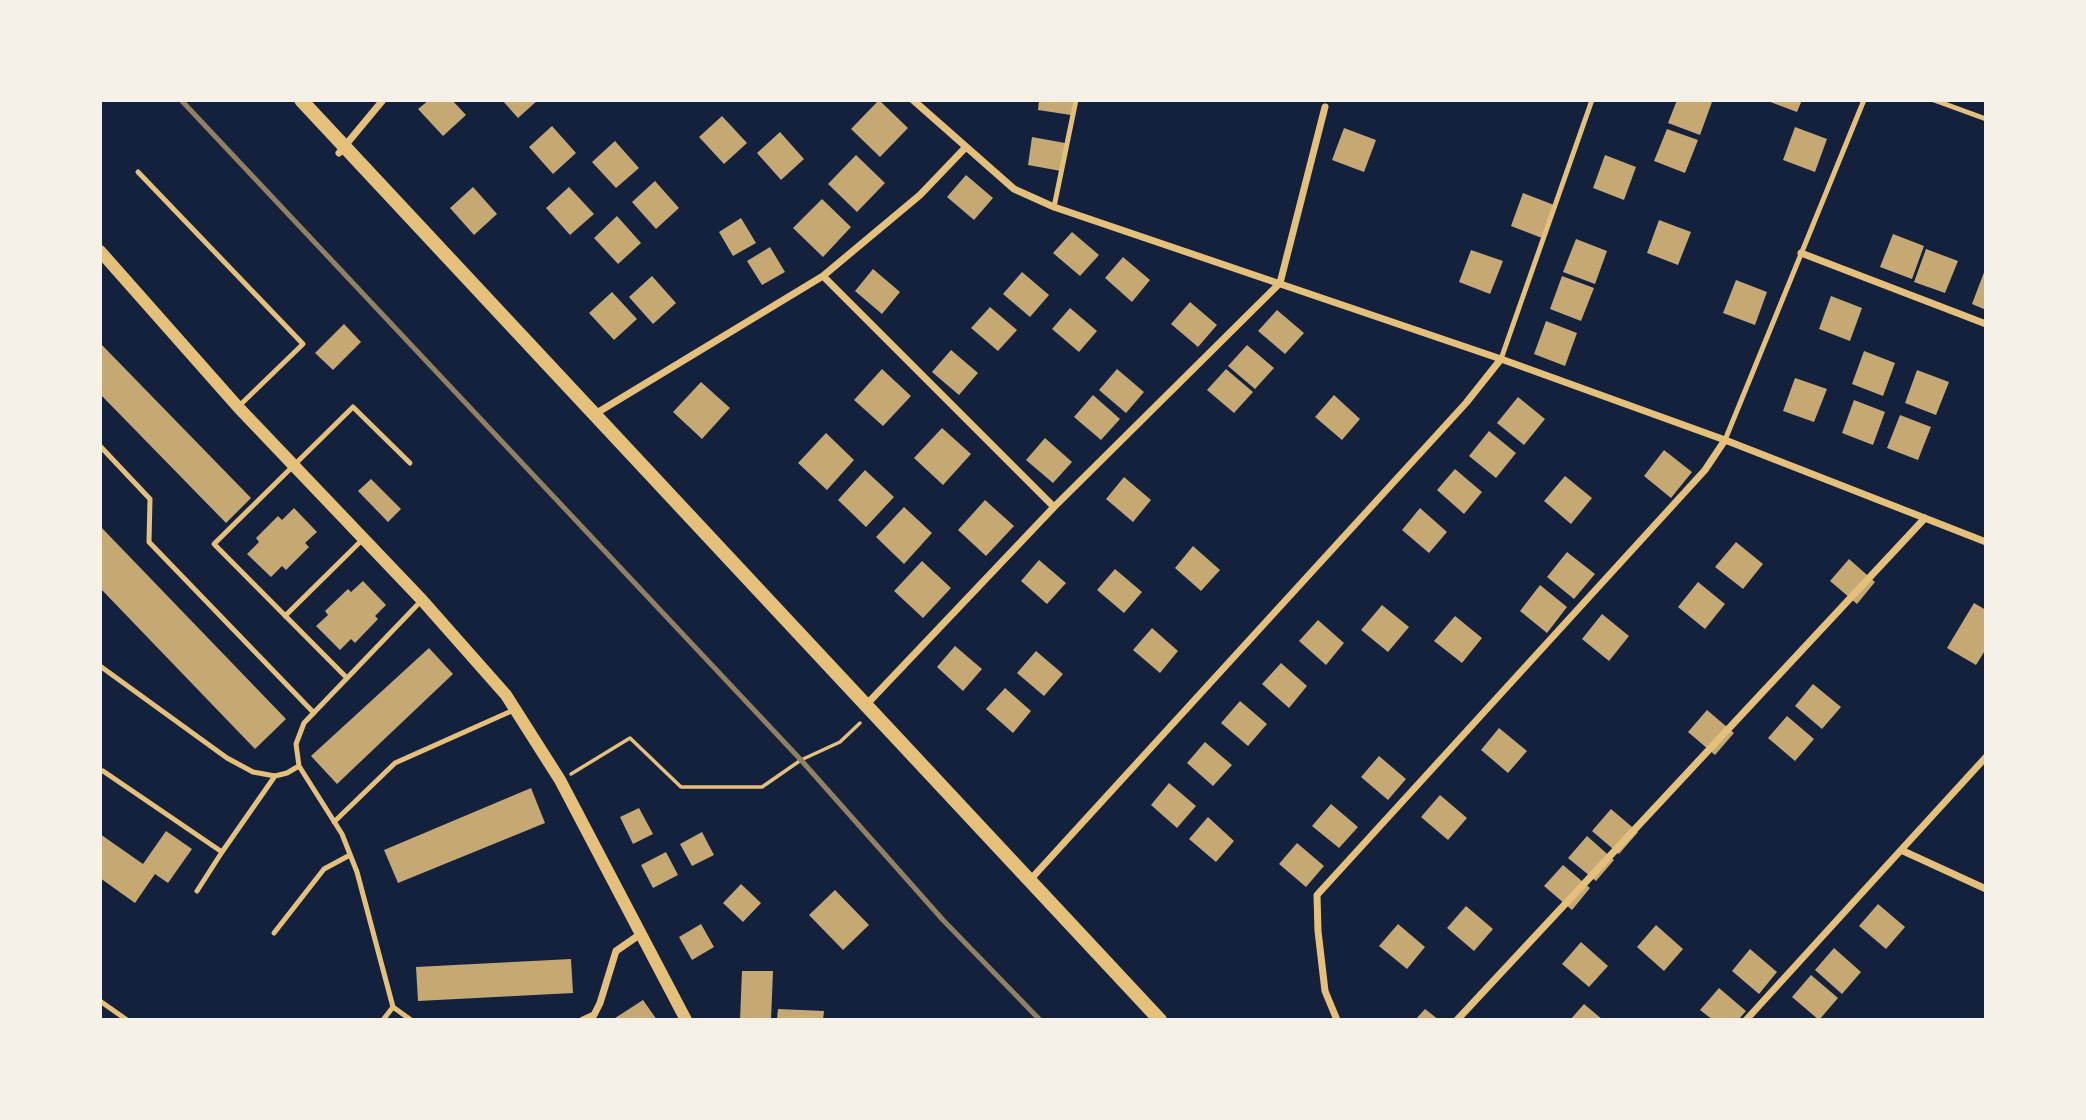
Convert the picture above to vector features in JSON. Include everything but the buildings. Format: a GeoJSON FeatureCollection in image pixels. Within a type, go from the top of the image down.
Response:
{"type":"FeatureCollection","features":[{"type":"Feature","properties":{"kind":"main road"},"geometry":{"type":"LineString","coordinates":[[289,100],[342,150],[595,414],[1147,1020]]}},
{"type":"Feature","properties":{"kind":"main road"},"geometry":{"type":"LineString","coordinates":[[301,100],[342,150],[866,711],[1160,1020]]}},
{"type":"Feature","properties":{"kind":"street"},"geometry":{"type":"LineString","coordinates":[[342,150],[383,100]]}},
{"type":"Feature","properties":{"kind":"street"},"geometry":{"type":"LineString","coordinates":[[913,100],[1014,189],[1054,207],[1502,359],[1725,440],[1986,542]]}},
{"type":"Feature","properties":{"kind":"street"},"geometry":{"type":"LineString","coordinates":[[866,711],[1054,507],[1280,283],[1325,107]]}},
{"type":"Feature","properties":{"kind":"street"},"geometry":{"type":"LineString","coordinates":[[595,414],[823,276],[920,195],[965,148]]}},
{"type":"Feature","properties":{"kind":"street"},"geometry":{"type":"LineString","coordinates":[[100,251],[238,407],[364,537],[486,670],[517,709],[561,780],[686,1020]]}},
{"type":"Feature","properties":{"kind":"street"},"geometry":{"type":"LineString","coordinates":[[1801,253],[1986,324]]}},
{"type":"Feature","properties":{"kind":"street"},"geometry":{"type":"LineString","coordinates":[[823,276],[1054,507]]}},
{"type":"Feature","properties":{"kind":"street"},"geometry":{"type":"LineString","coordinates":[[1030,881],[1466,403],[1502,359]]}},
{"type":"Feature","properties":{"kind":"street"},"geometry":{"type":"LineString","coordinates":[[1337,1020],[1325,991],[1317,895],[1706,470],[1725,440]]}},
{"type":"Feature","properties":{"kind":"street"},"geometry":{"type":"LineString","coordinates":[[1457,1020],[1925,518]]}},
{"type":"Feature","properties":{"kind":"street"},"geometry":{"type":"LineString","coordinates":[[1746,1020],[1986,757]]}},
{"type":"Feature","properties":{"kind":"street"},"geometry":{"type":"LineString","coordinates":[[1901,850],[1986,889]]}},
{"type":"Feature","properties":{"kind":"street"},"geometry":{"type":"LineString","coordinates":[[583,1020],[594,1015],[600,1003],[616,951],[625,942],[642,933]]}},
{"type":"Feature","properties":{"kind":"lane"},"geometry":{"type":"LineString","coordinates":[[1054,207],[1076,100]]}},
{"type":"Feature","properties":{"kind":"lane"},"geometry":{"type":"LineString","coordinates":[[1502,359],[1592,100]]}},
{"type":"Feature","properties":{"kind":"lane"},"geometry":{"type":"LineString","coordinates":[[1725,440],[1864,100]]}},
{"type":"Feature","properties":{"kind":"lane"},"geometry":{"type":"LineString","coordinates":[[1934,100],[1986,119]]}},
{"type":"Feature","properties":{"kind":"lane"},"geometry":{"type":"LineString","coordinates":[[138,172],[303,344],[238,407]]}},
{"type":"Feature","properties":{"kind":"lane"},"geometry":{"type":"LineString","coordinates":[[347,678],[214,544],[353,407],[410,463]]}},
{"type":"Feature","properties":{"kind":"lane"},"geometry":{"type":"LineString","coordinates":[[100,446],[150,499],[149,542],[314,713]]}},
{"type":"Feature","properties":{"kind":"lane"},"geometry":{"type":"LineString","coordinates":[[285,616],[364,537]]}},
{"type":"Feature","properties":{"kind":"lane"},"geometry":{"type":"LineString","coordinates":[[411,1020],[393,1007],[357,872],[342,834],[299,766],[296,744],[304,723],[422,600]]}},
{"type":"Feature","properties":{"kind":"lane"},"geometry":{"type":"LineString","coordinates":[[100,666],[227,758],[253,772],[275,776],[299,766]]}},
{"type":"Feature","properties":{"kind":"lane"},"geometry":{"type":"LineString","coordinates":[[334,822],[395,763],[517,709]]}},
{"type":"Feature","properties":{"kind":"lane"},"geometry":{"type":"LineString","coordinates":[[103,771],[222,852]]}},
{"type":"Feature","properties":{"kind":"lane"},"geometry":{"type":"LineString","coordinates":[[197,891],[275,776]]}},
{"type":"Feature","properties":{"kind":"lane"},"geometry":{"type":"LineString","coordinates":[[274,933],[324,869],[350,855]]}},
{"type":"Feature","properties":{"kind":"lane"},"geometry":{"type":"LineString","coordinates":[[100,1001],[127,1020]]}},
{"type":"Feature","properties":{"kind":"lane"},"geometry":{"type":"LineString","coordinates":[[383,1020],[393,1007]]}},
{"type":"Feature","properties":{"kind":"path"},"geometry":{"type":"LineString","coordinates":[[561,780],[630,738],[681,787],[762,787],[801,760],[840,742],[866,711]]}},
{"type":"Feature","properties":{"kind":"railway"},"geometry":{"type":"LineString","coordinates":[[181,100],[801,760],[943,920],[1040,1020]]}}]}
